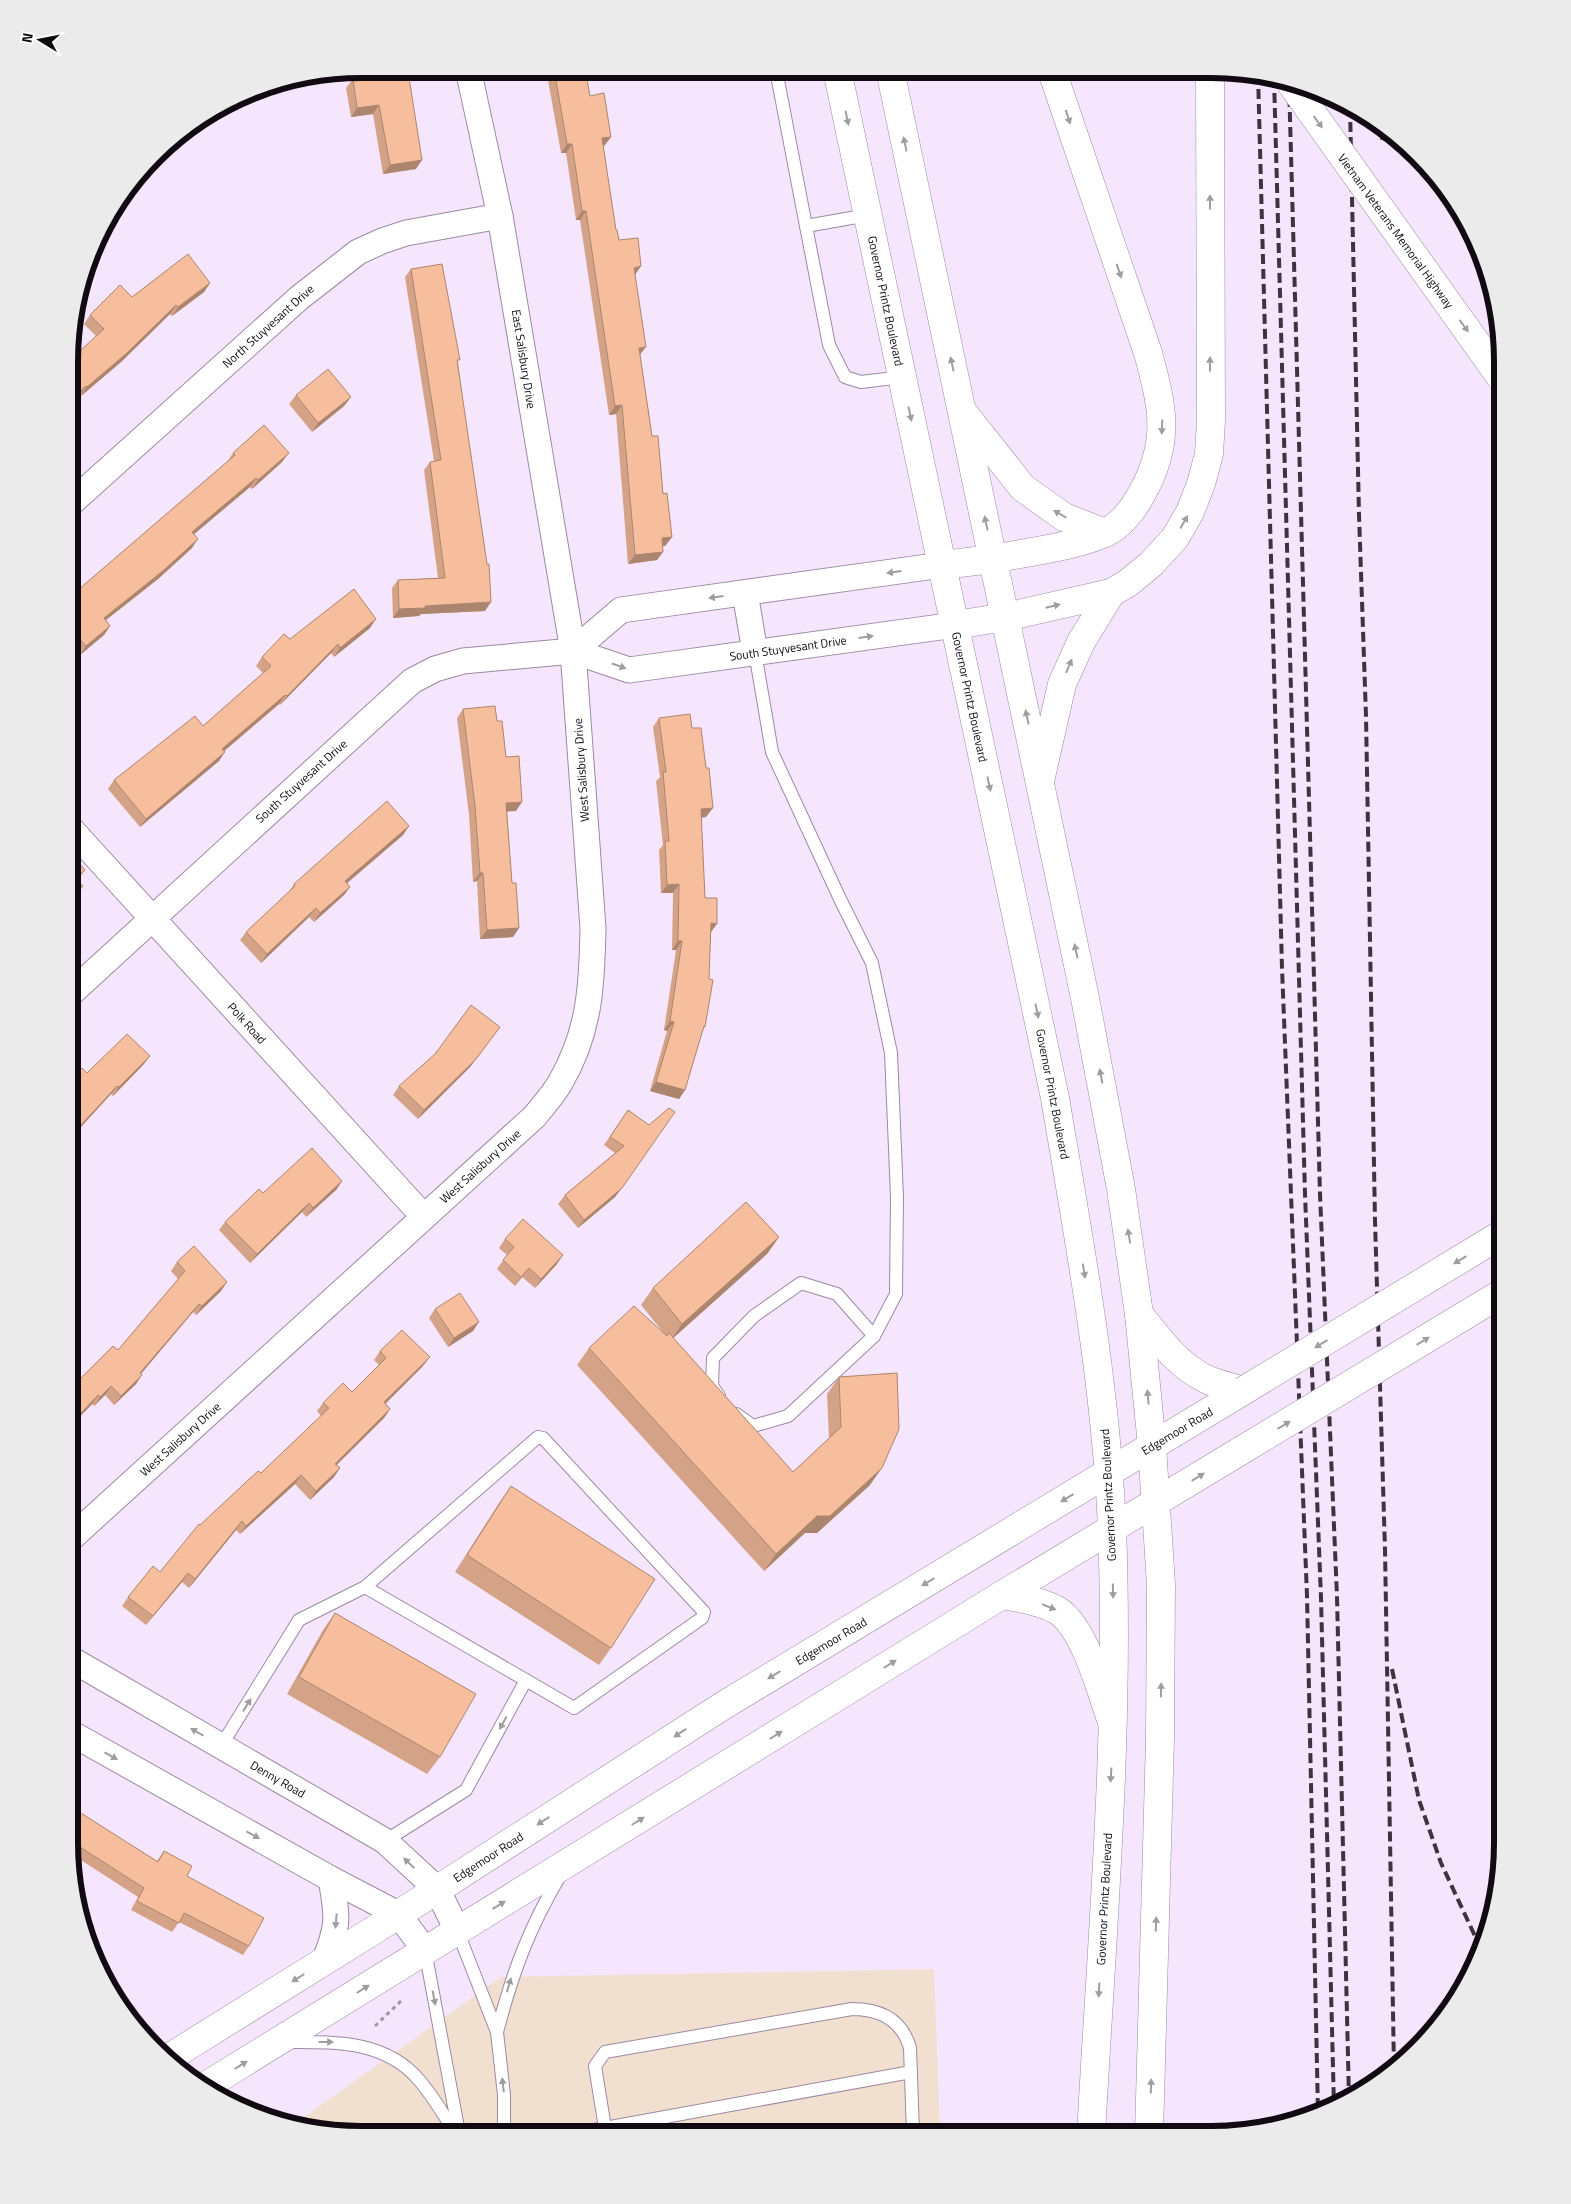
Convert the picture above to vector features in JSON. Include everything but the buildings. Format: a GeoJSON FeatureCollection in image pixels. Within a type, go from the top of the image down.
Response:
{"type":"FeatureCollection","features":[{"type":"Feature","properties":{"kind":"main road","name":"Governor Printz Boulevard"},"geometry":{"type":"LineString","coordinates":[[838,77],[1055,1098],[1089,1303],[1102,1406],[1112,1528],[1113,1727],[1091,2126]]}},
{"type":"Feature","properties":{"kind":"main road"},"geometry":{"type":"LineString","coordinates":[[891,77],[1106,1102],[1128,1233],[1139,1314],[1152,1446],[1161,1585],[1161,1729],[1149,2126]]}},
{"type":"Feature","properties":{"kind":"main road"},"geometry":{"type":"LineString","coordinates":[[942,565],[993,559],[1080,541],[1105,532],[1120,522],[1135,507],[1152,478],[1158,456],[1162,425],[1160,397],[1148,352],[1054,77]]}},
{"type":"Feature","properties":{"kind":"main road"},"geometry":{"type":"LineString","coordinates":[[1040,781],[1062,684],[1080,642],[1111,593],[1128,583],[1151,564],[1175,538],[1201,484],[1209,454],[1211,420],[1210,77]]}},
{"type":"Feature","properties":{"kind":"main road","name":"Vietnam Veterans Memorial Highway"},"geometry":{"type":"LineString","coordinates":[[1297,92],[1494,368]]}},
{"type":"Feature","properties":{"kind":"main road"},"geometry":{"type":"LineString","coordinates":[[962,411],[1023,488],[1064,517],[1105,532]]}},
{"type":"Feature","properties":{"kind":"main road","name":"South Stuyvesant Drive"},"geometry":{"type":"LineString","coordinates":[[955,625],[1006,617],[1111,593]]}},
{"type":"Feature","properties":{"kind":"main road","name":"Edgemoor Road"},"geometry":{"type":"LineString","coordinates":[[173,2055],[324,1962],[721,1707],[1494,1239]]}},
{"type":"Feature","properties":{"kind":"main road"},"geometry":{"type":"LineString","coordinates":[[210,2083],[1002,1594],[1494,1298]]}},
{"type":"Feature","properties":{"kind":"main road"},"geometry":{"type":"LineString","coordinates":[[1139,1314],[1177,1360],[1189,1369],[1207,1379],[1243,1391]]}},
{"type":"Feature","properties":{"kind":"main road"},"geometry":{"type":"LineString","coordinates":[[1002,1594],[1034,1601],[1057,1610],[1073,1626],[1087,1652],[1113,1727]]}},
{"type":"Feature","properties":{"kind":"street","name":"East Salisbury Drive"},"geometry":{"type":"LineString","coordinates":[[470,77],[500,216],[573,650]]}},
{"type":"Feature","properties":{"kind":"street","name":"North Stuyvesant Drive"},"geometry":{"type":"LineString","coordinates":[[78,498],[299,298],[358,252],[406,233],[500,216]]}},
{"type":"Feature","properties":{"kind":"street"},"geometry":{"type":"LineString","coordinates":[[573,650],[621,610],[942,565]]}},
{"type":"Feature","properties":{"kind":"street"},"geometry":{"type":"LineString","coordinates":[[746,593],[755,652]]}},
{"type":"Feature","properties":{"kind":"street","name":"South Stuyvesant Drive"},"geometry":{"type":"LineString","coordinates":[[78,987],[412,681],[435,669],[463,661],[573,650],[629,670],[955,625]]}},
{"type":"Feature","properties":{"kind":"street","name":"West Salisbury Drive"},"geometry":{"type":"LineString","coordinates":[[78,1532],[534,1117],[559,1084],[577,1048],[588,1012],[592,973],[593,928],[573,650]]}},
{"type":"Feature","properties":{"kind":"street","name":"Polk Road"},"geometry":{"type":"LineString","coordinates":[[78,837],[424,1217]]}},
{"type":"Feature","properties":{"kind":"street","name":"Denny Road"},"geometry":{"type":"LineString","coordinates":[[78,1663],[385,1841],[437,1889],[457,1930]]}},
{"type":"Feature","properties":{"kind":"street"},"geometry":{"type":"LineString","coordinates":[[78,1737],[331,1879],[398,1914],[424,1950]]}},
{"type":"Feature","properties":{"kind":"street"},"geometry":{"type":"LineString","coordinates":[[324,1962],[335,1936],[337,1913],[331,1879]]}},
{"type":"Feature","properties":{"kind":"lane"},"geometry":{"type":"LineString","coordinates":[[777,77],[829,346],[845,377],[861,382],[902,376]]}},
{"type":"Feature","properties":{"kind":"lane"},"geometry":{"type":"LineString","coordinates":[[806,226],[868,215]]}},
{"type":"Feature","properties":{"kind":"lane"},"geometry":{"type":"LineString","coordinates":[[755,652],[772,752],[840,899],[872,963],[891,1054],[897,1197],[896,1294],[874,1336],[788,1416],[753,1426],[733,1412],[712,1386],[713,1358],[754,1316],[801,1283],[836,1294],[874,1336]]}},
{"type":"Feature","properties":{"kind":"lane"},"geometry":{"type":"LineString","coordinates":[[221,1746],[299,1620],[365,1587],[538,1438],[543,1438],[704,1612],[702,1618],[574,1708],[365,1587]]}},
{"type":"Feature","properties":{"kind":"lane"},"geometry":{"type":"LineString","coordinates":[[385,1841],[466,1790],[526,1680]]}},
{"type":"Feature","properties":{"kind":"lane"},"geometry":{"type":"LineString","coordinates":[[497,2032],[510,1982],[526,1940],[541,1908],[566,1865]]}},
{"type":"Feature","properties":{"kind":"lane"},"geometry":{"type":"LineString","coordinates":[[457,1930],[497,2032],[504,2095],[504,2126]]}},
{"type":"Feature","properties":{"kind":"lane"},"geometry":{"type":"LineString","coordinates":[[424,1950],[457,2126]]}},
{"type":"Feature","properties":{"kind":"lane"},"geometry":{"type":"LineString","coordinates":[[605,2126],[595,2066],[605,2052],[852,2009],[870,2009],[899,2026],[907,2036],[910,2048],[913,2126]]}},
{"type":"Feature","properties":{"kind":"lane"},"geometry":{"type":"LineString","coordinates":[[277,2042],[344,2043],[368,2047],[396,2060],[418,2079],[453,2126]]}},
{"type":"Feature","properties":{"kind":"lane"},"geometry":{"type":"LineString","coordinates":[[616,2126],[911,2072]]}},
{"type":"Feature","properties":{"kind":"path"},"geometry":{"type":"LineString","coordinates":[[375,2026],[402,2000],[400,1996]]}},
{"type":"Feature","properties":{"kind":"shaded area"},"geometry":{"type":"Polygon","coordinates":[[[934,1969],[940,2126],[342,2126],[300,2120],[501,1977],[934,1969]]]}},
{"type":"Feature","properties":{"kind":"railway"},"geometry":{"type":"LineString","coordinates":[[1258,82],[1282,968],[1307,1596],[1318,2105]]}},
{"type":"Feature","properties":{"kind":"railway"},"geometry":{"type":"LineString","coordinates":[[1274,85],[1305,1194],[1321,1598],[1334,2098]]}},
{"type":"Feature","properties":{"kind":"railway"},"geometry":{"type":"LineString","coordinates":[[1289,89],[1320,1194],[1337,1597],[1349,2091]]}},
{"type":"Feature","properties":{"kind":"railway"},"geometry":{"type":"LineString","coordinates":[[1350,114],[1359,515],[1366,716],[1375,1221],[1385,1550],[1394,2059]]}},
{"type":"Feature","properties":{"kind":"railway"},"geometry":{"type":"LineString","coordinates":[[1382,140],[1383,136]]}},
{"type":"Feature","properties":{"kind":"railway"},"geometry":{"type":"LineString","coordinates":[[1392,1669],[1419,1800],[1441,1863],[1476,1939]]}}]}
